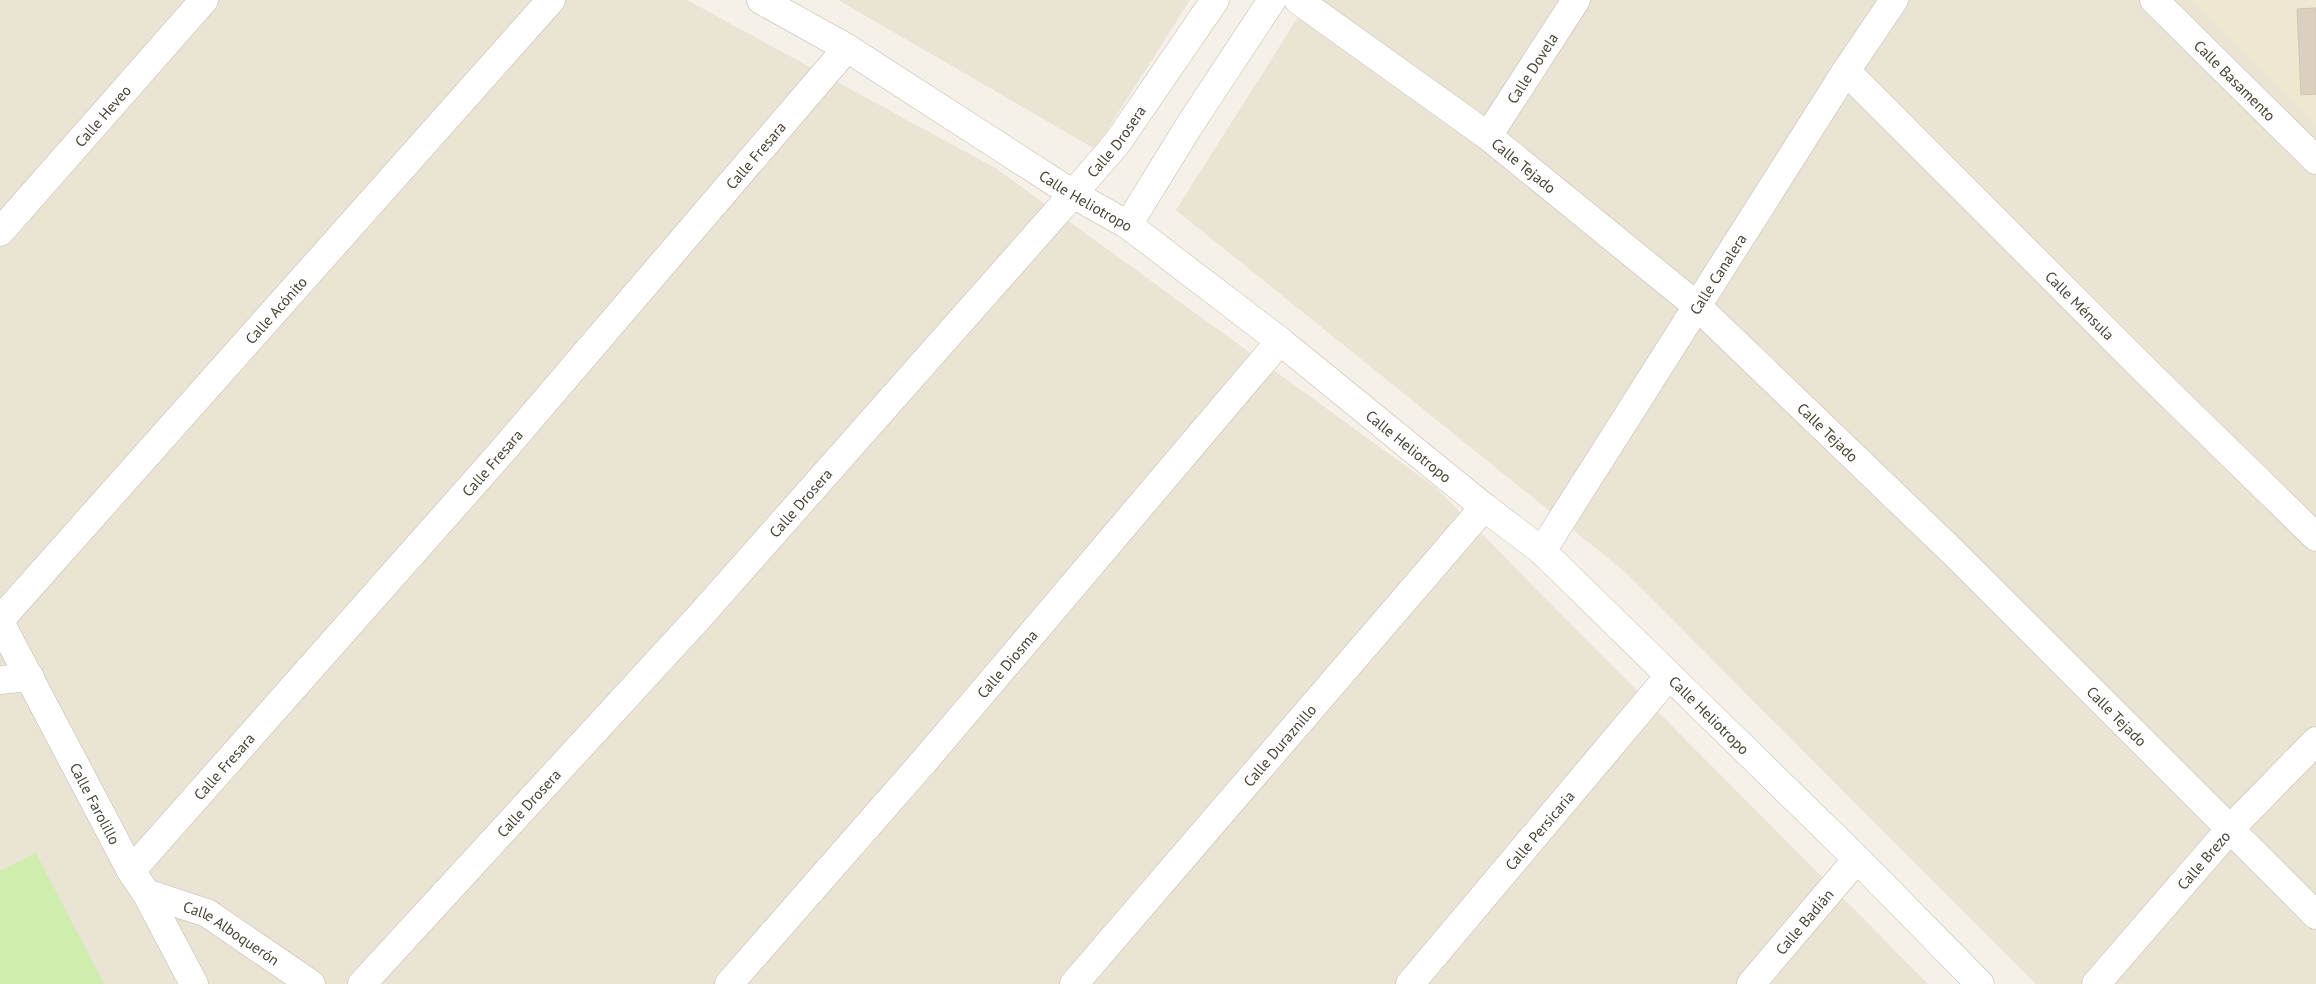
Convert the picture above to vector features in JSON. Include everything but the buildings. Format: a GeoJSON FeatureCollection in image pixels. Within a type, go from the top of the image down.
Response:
{"type":"FeatureCollection","features":[{"type":"Feature","properties":{"kind":"street","name":"Calle Heveo"},"geometry":{"type":"LineString","coordinates":[[0,232],[204,0]]}},
{"type":"Feature","properties":{"kind":"street","name":"Calle Acónito"},"geometry":{"type":"LineString","coordinates":[[0,621],[551,0]]}},
{"type":"Feature","properties":{"kind":"street","name":"Calle Heliotropo"},"geometry":{"type":"LineString","coordinates":[[761,0],[847,48],[1073,194],[1128,225],[1280,341],[1484,507],[1542,551],[1857,859],[1980,984]]}},
{"type":"Feature","properties":{"kind":"street","name":"Calle Drosera"},"geometry":{"type":"LineString","coordinates":[[362,984],[700,616],[1073,194],[1117,142],[1215,0]]}},
{"type":"Feature","properties":{"kind":"street"},"geometry":{"type":"LineString","coordinates":[[1128,225],[1189,126],[1272,0]]}},
{"type":"Feature","properties":{"kind":"street","name":"Calle Tejado"},"geometry":{"type":"LineString","coordinates":[[1298,0],[1488,136],[1697,306],[1955,554],[2316,915]]}},
{"type":"Feature","properties":{"kind":"street","name":"Calle Dovela"},"geometry":{"type":"LineString","coordinates":[[1488,136],[1576,0]]}},
{"type":"Feature","properties":{"kind":"street","name":"Calle Canalera"},"geometry":{"type":"LineString","coordinates":[[1542,551],[1846,71],[1894,0]]}},
{"type":"Feature","properties":{"kind":"street","name":"Calle Basamento"},"geometry":{"type":"LineString","coordinates":[[2154,0],[2316,160]]}},
{"type":"Feature","properties":{"kind":"street","name":"Calle Fresara"},"geometry":{"type":"LineString","coordinates":[[131,871],[493,462],[847,48]]}},
{"type":"Feature","properties":{"kind":"street","name":"Calle Ménsula"},"geometry":{"type":"LineString","coordinates":[[1846,71],[2152,377],[2316,537]]}},
{"type":"Feature","properties":{"kind":"street","name":"Calle Diosma"},"geometry":{"type":"LineString","coordinates":[[729,984],[926,759],[1280,341]]}},
{"type":"Feature","properties":{"kind":"street","name":"Calle Duraznillo"},"geometry":{"type":"LineString","coordinates":[[1074,984],[1484,507]]}},
{"type":"Feature","properties":{"kind":"street","name":"Calle Farolillo"},"geometry":{"type":"LineString","coordinates":[[0,621],[131,871],[146,893],[194,984]]}},
{"type":"Feature","properties":{"kind":"street","name":"Calle Persicaria"},"geometry":{"type":"LineString","coordinates":[[1410,984],[1669,676]]}},
{"type":"Feature","properties":{"kind":"street"},"geometry":{"type":"LineString","coordinates":[[0,680],[30,677]]}},
{"type":"Feature","properties":{"kind":"street","name":"Calle Brezo"},"geometry":{"type":"LineString","coordinates":[[2096,984],[2230,828],[2316,741]]}},
{"type":"Feature","properties":{"kind":"street","name":"Calle Badián"},"geometry":{"type":"LineString","coordinates":[[1751,984],[1857,859]]}},
{"type":"Feature","properties":{"kind":"street","name":"Calle Alboquerón"},"geometry":{"type":"LineString","coordinates":[[146,893],[207,912],[311,984]]}},
{"type":"Feature","properties":{"kind":"shaded area"},"geometry":{"type":"Polygon","coordinates":[[[0,0],[687,0],[997,169],[1436,488],[1928,984],[0,984],[0,0]]]}},
{"type":"Feature","properties":{"kind":"shaded area"},"geometry":{"type":"Polygon","coordinates":[[[838,0],[1190,0],[1095,149],[838,0]]]}},
{"type":"Feature","properties":{"kind":"shaded area"},"geometry":{"type":"Polygon","coordinates":[[[1309,0],[2316,0],[2316,984],[2036,984],[1624,571],[1176,210],[1309,0]]]}},
{"type":"Feature","properties":{"kind":"shaded area"},"geometry":{"type":"Polygon","coordinates":[[[2191,0],[2316,0],[2316,125],[2191,0]]]}},
{"type":"Feature","properties":{"kind":"green space"},"geometry":{"type":"Polygon","coordinates":[[[36,853],[104,984],[0,984],[0,871],[36,853]]]}}]}
